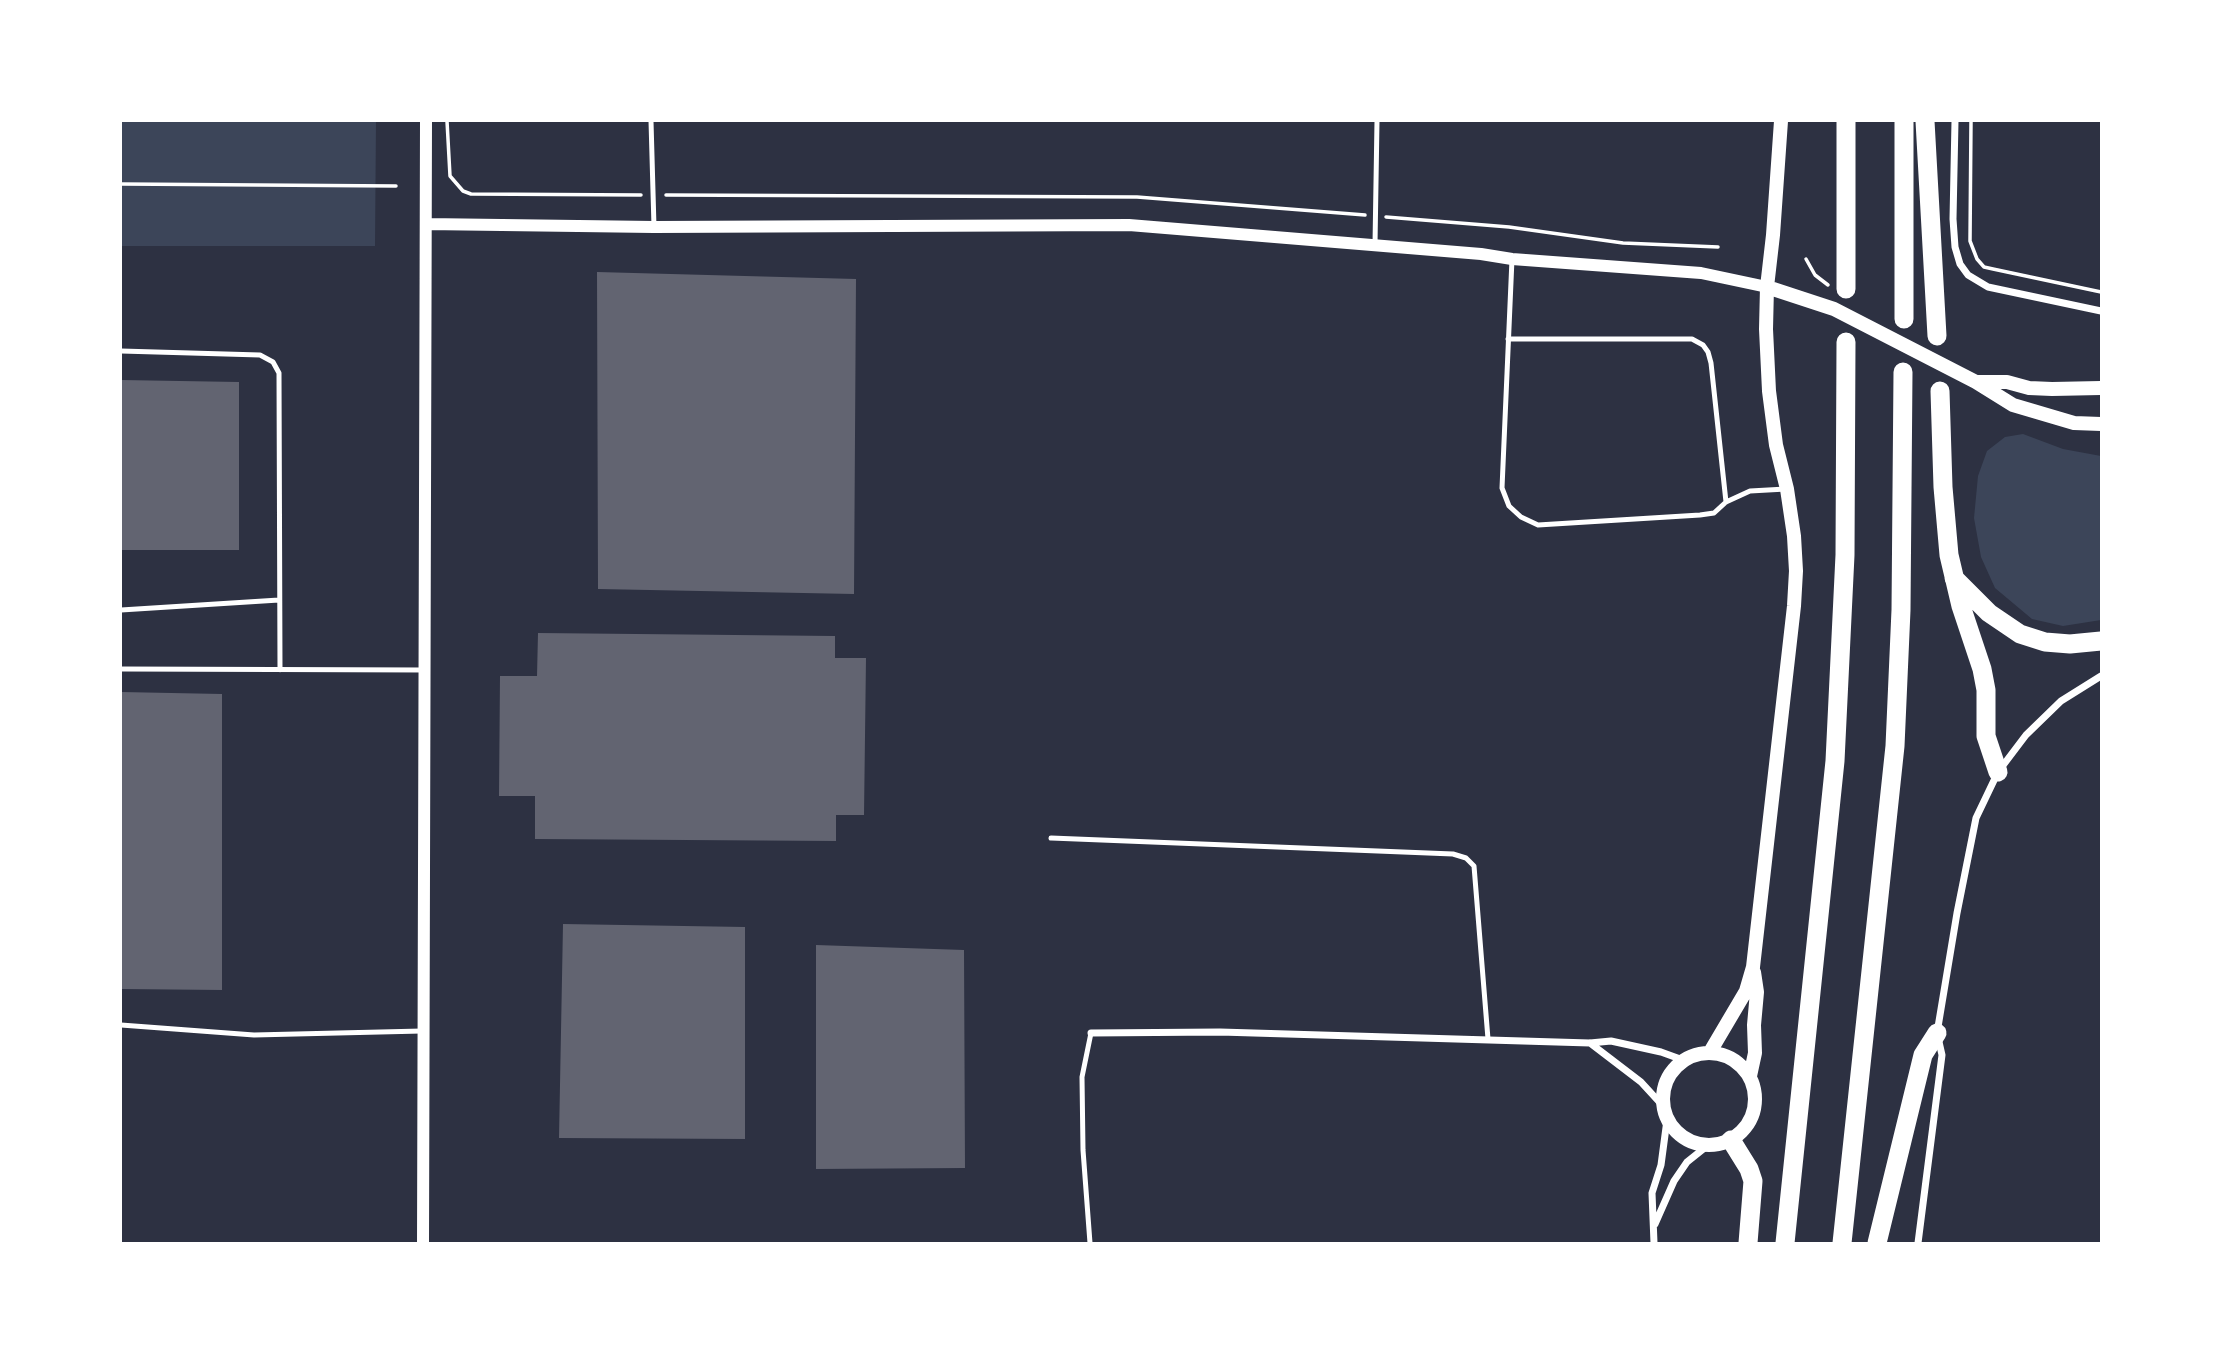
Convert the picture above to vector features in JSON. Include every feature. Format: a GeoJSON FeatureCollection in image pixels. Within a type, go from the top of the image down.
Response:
{"type":"FeatureCollection","features":[{"type":"Feature","properties":{"kind":"highway"},"geometry":{"type":"LineString","coordinates":[[1846,121],[1846,289]]}},
{"type":"Feature","properties":{"kind":"highway"},"geometry":{"type":"LineString","coordinates":[[1904,121],[1904,319]]}},
{"type":"Feature","properties":{"kind":"highway"},"geometry":{"type":"LineString","coordinates":[[1925,121],[1937,336]]}},
{"type":"Feature","properties":{"kind":"highway"},"geometry":{"type":"LineString","coordinates":[[1784,1243],[1825,868],[1835,749],[1845,555],[1846,342]]}},
{"type":"Feature","properties":{"kind":"highway"},"geometry":{"type":"LineString","coordinates":[[1842,1243],[1895,746],[1901,610],[1903,372]]}},
{"type":"Feature","properties":{"kind":"highway"},"geometry":{"type":"LineString","coordinates":[[1940,391],[1943,486],[1954,578],[1982,669],[1986,690],[1986,736],[1998,772]]}},
{"type":"Feature","properties":{"kind":"highway"},"geometry":{"type":"LineString","coordinates":[[1954,578],[1989,613],[2020,634],[2045,642],[2070,644],[2101,641]]}},
{"type":"Feature","properties":{"kind":"highway"},"geometry":{"type":"LineString","coordinates":[[1877,1243],[1923,1055],[1937,1033]]}},
{"type":"Feature","properties":{"kind":"highway"},"geometry":{"type":"LineString","coordinates":[[1731,1140],[1749,1169],[1753,1181],[1748,1243]]}},
{"type":"Feature","properties":{"kind":"main road"},"geometry":{"type":"LineString","coordinates":[[1710,1052],[1746,991],[1753,967],[1794,606],[1794,536],[1787,488],[1776,445],[1769,391],[1767,287],[1781,121]]}},
{"type":"Feature","properties":{"kind":"main road"},"geometry":{"type":"LineString","coordinates":[[1767,287],[1824,304],[1976,382],[2013,405],[2074,423],[2101,424]]}},
{"type":"Feature","properties":{"kind":"main road"},"geometry":{"type":"LineString","coordinates":[[1976,382],[2007,382],[2040,388],[2101,388]]}},
{"type":"Feature","properties":{"kind":"main road"},"geometry":{"type":"LineString","coordinates":[[1750,1076],[1755,1052],[1757,992],[1753,967]]}},
{"type":"Feature","properties":{"kind":"main road"},"geometry":{"type":"LineString","coordinates":[[1710,1052],[1733,1059],[1750,1076],[1755,1090],[1753,1112],[1743,1131],[1731,1140],[1707,1146],[1683,1138],[1665,1113],[1663,1093],[1666,1080],[1683,1060],[1710,1052]]}},
{"type":"Feature","properties":{"kind":"street"},"geometry":{"type":"LineString","coordinates":[[424,1243],[426,121]]}},
{"type":"Feature","properties":{"kind":"street"},"geometry":{"type":"LineString","coordinates":[[1955,121],[1955,247],[1960,264],[1968,275],[1987,287],[2101,311]]}},
{"type":"Feature","properties":{"kind":"street"},"geometry":{"type":"LineString","coordinates":[[426,224],[654,227],[1129,225],[1701,273],[1767,287]]}},
{"type":"Feature","properties":{"kind":"street"},"geometry":{"type":"LineString","coordinates":[[1918,1243],[1942,1055],[1937,1033],[1968,849],[1976,818],[1998,772],[2043,716],[2078,689],[2101,676]]}},
{"type":"Feature","properties":{"kind":"street"},"geometry":{"type":"LineString","coordinates":[[1091,1033],[1220,1032],[1590,1043],[1611,1041],[1661,1052],[1683,1060]]}},
{"type":"Feature","properties":{"kind":"street"},"geometry":{"type":"LineString","coordinates":[[1590,1043],[1641,1082],[1665,1113],[1661,1165],[1652,1193],[1654,1243]]}},
{"type":"Feature","properties":{"kind":"street"},"geometry":{"type":"LineString","coordinates":[[1654,1228],[1674,1181],[1688,1162],[1707,1146]]}},
{"type":"Feature","properties":{"kind":"lane"},"geometry":{"type":"LineString","coordinates":[[651,121],[654,227]]}},
{"type":"Feature","properties":{"kind":"lane"},"geometry":{"type":"LineString","coordinates":[[1375,245],[1377,121]]}},
{"type":"Feature","properties":{"kind":"lane"},"geometry":{"type":"LineString","coordinates":[[1512,259],[1502,488],[1508,506],[1521,517],[1538,525],[1700,515],[1714,513],[1726,502],[1750,491],[1787,488]]}},
{"type":"Feature","properties":{"kind":"lane"},"geometry":{"type":"LineString","coordinates":[[1508,339],[1692,339],[1703,345],[1711,363],[1726,502]]}},
{"type":"Feature","properties":{"kind":"lane"},"geometry":{"type":"LineString","coordinates":[[121,351],[260,355],[273,362],[279,373],[280,670]]}},
{"type":"Feature","properties":{"kind":"lane"},"geometry":{"type":"LineString","coordinates":[[121,610],[279,600]]}},
{"type":"Feature","properties":{"kind":"lane"},"geometry":{"type":"LineString","coordinates":[[121,669],[425,670]]}},
{"type":"Feature","properties":{"kind":"lane"},"geometry":{"type":"LineString","coordinates":[[1051,838],[1453,854],[1466,858],[1474,866],[1488,1039]]}},
{"type":"Feature","properties":{"kind":"lane"},"geometry":{"type":"LineString","coordinates":[[121,1025],[254,1035],[423,1031]]}},
{"type":"Feature","properties":{"kind":"lane"},"geometry":{"type":"LineString","coordinates":[[1090,1243],[1083,1150],[1082,1077],[1091,1033]]}},
{"type":"Feature","properties":{"kind":"path"},"geometry":{"type":"LineString","coordinates":[[447,121],[450,176],[463,191],[471,194],[1137,197],[1509,227],[1623,243],[1718,247]]}},
{"type":"Feature","properties":{"kind":"path"},"geometry":{"type":"LineString","coordinates":[[1971,121],[1970,241],[1977,259],[1984,267],[1993,270],[2101,292]]}},
{"type":"Feature","properties":{"kind":"path"},"geometry":{"type":"LineString","coordinates":[[121,184],[396,186]]}},
{"type":"Feature","properties":{"kind":"path"},"geometry":{"type":"LineString","coordinates":[[1806,259],[1815,275],[1824,283]]}},
{"type":"Feature","properties":{"kind":"shaded area"},"geometry":{"type":"Polygon","coordinates":[[[121,121],[376,121],[375,246],[121,246],[121,121]]]}},
{"type":"Feature","properties":{"kind":"shaded area"},"geometry":{"type":"Polygon","coordinates":[[[2023,434],[2063,449],[2101,456],[2101,620],[2063,626],[2032,619],[1995,588],[1981,557],[1974,518],[1978,476],[1987,451],[2005,437],[2023,434]]]}},
{"type":"Feature","properties":{"kind":"building"},"geometry":{"type":"Polygon","coordinates":[[[597,272],[856,279],[854,594],[598,589],[597,272]]]}},
{"type":"Feature","properties":{"kind":"building"},"geometry":{"type":"Polygon","coordinates":[[[121,380],[239,382],[239,550],[121,550],[121,380]]]}},
{"type":"Feature","properties":{"kind":"building"},"geometry":{"type":"Polygon","coordinates":[[[538,633],[835,636],[835,658],[866,658],[864,815],[836,815],[836,841],[535,839],[535,796],[499,796],[500,676],[537,676],[538,633]]]}},
{"type":"Feature","properties":{"kind":"building"},"geometry":{"type":"Polygon","coordinates":[[[121,692],[222,694],[222,990],[121,989],[121,692]]]}},
{"type":"Feature","properties":{"kind":"building"},"geometry":{"type":"Polygon","coordinates":[[[563,924],[745,927],[745,1139],[559,1138],[563,924]]]}},
{"type":"Feature","properties":{"kind":"building"},"geometry":{"type":"Polygon","coordinates":[[[816,945],[964,950],[965,1168],[816,1169],[816,945]]]}}]}
